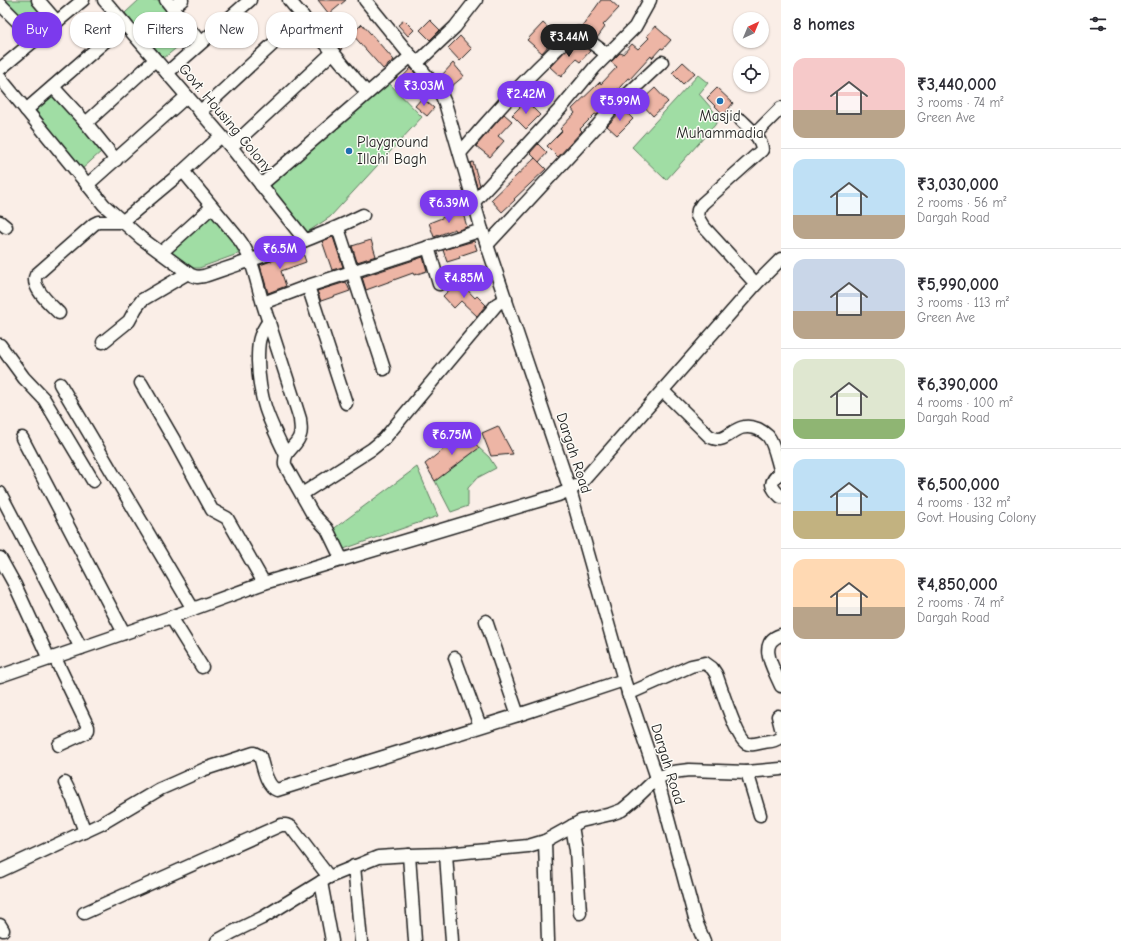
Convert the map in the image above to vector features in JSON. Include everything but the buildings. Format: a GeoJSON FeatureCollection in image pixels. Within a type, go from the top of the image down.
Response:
{"type":"FeatureCollection","features":[{"type":"Feature","properties":{"kind":"street"},"geometry":{"type":"LineString","coordinates":[[38,0],[48,12]]}},
{"type":"Feature","properties":{"kind":"street"},"geometry":{"type":"LineString","coordinates":[[62,18],[83,0]]}},
{"type":"Feature","properties":{"kind":"street","name":"Govt. Housing Colony"},"geometry":{"type":"LineString","coordinates":[[104,0],[114,12]]}},
{"type":"Feature","properties":{"kind":"street"},"geometry":{"type":"LineString","coordinates":[[167,73],[200,42],[250,0]]}},
{"type":"Feature","properties":{"kind":"street"},"geometry":{"type":"LineString","coordinates":[[289,0],[300,12]]}},
{"type":"Feature","properties":{"kind":"street","name":"Dargah Road"},"geometry":{"type":"LineString","coordinates":[[365,0],[441,94],[482,230],[570,490],[628,694],[657,778],[695,919],[704,941]]}},
{"type":"Feature","properties":{"kind":"street"},"geometry":{"type":"LineString","coordinates":[[261,185],[367,92],[414,60],[454,27],[476,0]]}},
{"type":"Feature","properties":{"kind":"street"},"geometry":{"type":"LineString","coordinates":[[474,202],[560,109],[594,67],[635,27],[650,0]]}},
{"type":"Feature","properties":{"kind":"street"},"geometry":{"type":"LineString","coordinates":[[173,3],[200,42]]}},
{"type":"Feature","properties":{"kind":"street"},"geometry":{"type":"LineString","coordinates":[[0,4],[12,16]]}},
{"type":"Feature","properties":{"kind":"street","name":"Govt. Housing Colony"},"geometry":{"type":"LineString","coordinates":[[125,24],[231,147],[305,240]]}},
{"type":"Feature","properties":{"kind":"street"},"geometry":{"type":"LineString","coordinates":[[460,153],[523,82],[559,47],[574,35],[578,33],[608,55]]}},
{"type":"Feature","properties":{"kind":"street"},"geometry":{"type":"LineString","coordinates":[[0,69],[26,48]]}},
{"type":"Feature","properties":{"kind":"street"},"geometry":{"type":"LineString","coordinates":[[26,110],[98,48]]}},
{"type":"Feature","properties":{"kind":"street"},"geometry":{"type":"LineString","coordinates":[[200,112],[269,48]]}},
{"type":"Feature","properties":{"kind":"street"},"geometry":{"type":"LineString","coordinates":[[330,48],[367,92]]}},
{"type":"Feature","properties":{"kind":"street"},"geometry":{"type":"LineString","coordinates":[[231,147],[333,52]]}},
{"type":"Feature","properties":{"kind":"street"},"geometry":{"type":"LineString","coordinates":[[86,123],[155,60]]}},
{"type":"Feature","properties":{"kind":"street"},"geometry":{"type":"LineString","coordinates":[[488,245],[610,110],[662,62]]}},
{"type":"Feature","properties":{"kind":"street"},"geometry":{"type":"LineString","coordinates":[[0,78],[104,205],[122,222],[188,273],[197,277],[251,260],[338,228],[364,215]]}},
{"type":"Feature","properties":{"kind":"street"},"geometry":{"type":"LineString","coordinates":[[53,87],[86,123],[116,160]]}},
{"type":"Feature","properties":{"kind":"street"},"geometry":{"type":"LineString","coordinates":[[87,185],[187,96]]}},
{"type":"Feature","properties":{"kind":"street"},"geometry":{"type":"LineString","coordinates":[[755,134],[781,108]]}},
{"type":"Feature","properties":{"kind":"street"},"geometry":{"type":"LineString","coordinates":[[741,120],[755,134],[762,145],[762,150],[702,204],[698,210],[697,216],[703,226],[756,284]]}},
{"type":"Feature","properties":{"kind":"street"},"geometry":{"type":"LineString","coordinates":[[58,313],[40,294],[35,284],[34,279],[36,275],[94,224],[98,222],[122,222],[183,171],[221,136]]}},
{"type":"Feature","properties":{"kind":"street"},"geometry":{"type":"LineString","coordinates":[[183,171],[244,245],[251,260],[263,304],[300,419],[301,434],[286,455],[284,459],[285,465],[312,513],[327,529],[342,560]]}},
{"type":"Feature","properties":{"kind":"street"},"geometry":{"type":"LineString","coordinates":[[162,252],[212,207]]}},
{"type":"Feature","properties":{"kind":"street"},"geometry":{"type":"LineString","coordinates":[[338,228],[384,369]]}},
{"type":"Feature","properties":{"kind":"street"},"geometry":{"type":"LineString","coordinates":[[263,304],[308,286],[482,230]]}},
{"type":"Feature","properties":{"kind":"street"},"geometry":{"type":"LineString","coordinates":[[428,247],[439,284]]}},
{"type":"Feature","properties":{"kind":"street"},"geometry":{"type":"LineString","coordinates":[[1,673],[52,658],[171,618],[264,584],[558,495],[570,490],[580,483],[756,284],[781,259]]}},
{"type":"Feature","properties":{"kind":"street"},"geometry":{"type":"LineString","coordinates":[[103,342],[129,320],[142,300],[188,273]]}},
{"type":"Feature","properties":{"kind":"street"},"geometry":{"type":"LineString","coordinates":[[308,286],[346,403]]}},
{"type":"Feature","properties":{"kind":"street"},"geometry":{"type":"LineString","coordinates":[[302,494],[372,449],[384,439],[498,304],[506,299]]}},
{"type":"Feature","properties":{"kind":"street"},"geometry":{"type":"LineString","coordinates":[[269,321],[262,331],[258,342],[260,386],[268,416],[286,455]]}},
{"type":"Feature","properties":{"kind":"street"},"geometry":{"type":"LineString","coordinates":[[0,345],[24,378],[44,399],[93,481]]}},
{"type":"Feature","properties":{"kind":"street"},"geometry":{"type":"LineString","coordinates":[[140,383],[174,440],[212,510],[227,518],[264,584]]}},
{"type":"Feature","properties":{"kind":"street"},"geometry":{"type":"LineString","coordinates":[[60,384],[193,609]]}},
{"type":"Feature","properties":{"kind":"street"},"geometry":{"type":"LineString","coordinates":[[662,390],[709,436],[715,440],[721,439],[745,426],[762,431],[767,435],[771,441],[781,472],[772,480],[771,483],[773,488],[781,497]]}},
{"type":"Feature","properties":{"kind":"street"},"geometry":{"type":"LineString","coordinates":[[22,438],[124,633]]}},
{"type":"Feature","properties":{"kind":"street"},"geometry":{"type":"LineString","coordinates":[[0,493],[81,648]]}},
{"type":"Feature","properties":{"kind":"street"},"geometry":{"type":"LineString","coordinates":[[0,558],[88,727],[88,730],[85,733],[59,745]]}},
{"type":"Feature","properties":{"kind":"street"},"geometry":{"type":"LineString","coordinates":[[171,618],[202,667]]}},
{"type":"Feature","properties":{"kind":"street"},"geometry":{"type":"LineString","coordinates":[[486,621],[518,715]]}},
{"type":"Feature","properties":{"kind":"street"},"geometry":{"type":"LineString","coordinates":[[781,635],[774,638],[768,645],[768,653],[781,686]]}},
{"type":"Feature","properties":{"kind":"street"},"geometry":{"type":"LineString","coordinates":[[455,658],[480,726]]}},
{"type":"Feature","properties":{"kind":"street"},"geometry":{"type":"LineString","coordinates":[[628,694],[691,666],[705,663],[712,668],[716,674],[736,730],[743,741],[752,744],[778,740],[781,736]]}},
{"type":"Feature","properties":{"kind":"street"},"geometry":{"type":"LineString","coordinates":[[0,871],[85,832],[176,782],[205,769],[254,752],[260,756],[269,784],[273,789],[277,790],[518,715],[624,680]]}},
{"type":"Feature","properties":{"kind":"street"},"geometry":{"type":"LineString","coordinates":[[217,941],[234,937],[325,879],[354,866],[378,858],[408,855],[446,854],[528,846],[545,841],[572,826],[587,820],[622,810],[657,778],[673,772],[689,770],[747,772],[781,769]]}},
{"type":"Feature","properties":{"kind":"street"},"geometry":{"type":"LineString","coordinates":[[747,772],[760,815]]}},
{"type":"Feature","properties":{"kind":"street"},"geometry":{"type":"LineString","coordinates":[[65,783],[85,832]]}},
{"type":"Feature","properties":{"kind":"street"},"geometry":{"type":"LineString","coordinates":[[84,913],[286,824],[291,827],[325,879],[332,941]]}},
{"type":"Feature","properties":{"kind":"street"},"geometry":{"type":"LineString","coordinates":[[572,826],[576,850],[580,913]]}},
{"type":"Feature","properties":{"kind":"street"},"geometry":{"type":"LineString","coordinates":[[545,841],[548,941]]}},
{"type":"Feature","properties":{"kind":"street"},"geometry":{"type":"LineString","coordinates":[[446,854],[452,941]]}},
{"type":"Feature","properties":{"kind":"street"},"geometry":{"type":"LineString","coordinates":[[408,855],[415,941]]}},
{"type":"Feature","properties":{"kind":"street"},"geometry":{"type":"LineString","coordinates":[[354,866],[361,941]]}},
{"type":"Feature","properties":{"kind":"green space"},"geometry":{"type":"Polygon","coordinates":[[[3,0],[32,0],[44,12],[15,12],[3,0]]]}},
{"type":"Feature","properties":{"kind":"green space"},"geometry":{"type":"Polygon","coordinates":[[[139,0],[161,0],[171,12],[133,12],[133,22],[125,13],[139,0]]]}},
{"type":"Feature","properties":{"kind":"green space"},"geometry":{"type":"Polygon","coordinates":[[[155,48],[176,48],[164,58],[155,48]]]}},
{"type":"Feature","properties":{"kind":"green space"},"geometry":{"type":"Polygon","coordinates":[[[698,75],[708,83],[699,94],[719,117],[715,125],[666,180],[632,147],[698,75]]]}},
{"type":"Feature","properties":{"kind":"green space","name":"Playground Illahi Bagh"},"geometry":{"type":"Polygon","coordinates":[[[387,81],[422,117],[330,217],[306,233],[266,184],[387,81]]]}},
{"type":"Feature","properties":{"kind":"green space"},"geometry":{"type":"Polygon","coordinates":[[[53,93],[103,150],[81,170],[35,109],[53,93]]]}},
{"type":"Feature","properties":{"kind":"green space"},"geometry":{"type":"Polygon","coordinates":[[[211,214],[243,252],[199,268],[190,268],[168,249],[211,214]]]}},
{"type":"Feature","properties":{"kind":"green space"},"geometry":{"type":"Polygon","coordinates":[[[479,448],[489,457],[496,468],[477,478],[468,488],[468,506],[451,512],[435,481],[479,448]]]}},
{"type":"Feature","properties":{"kind":"green space"},"geometry":{"type":"Polygon","coordinates":[[[417,467],[438,516],[341,550],[332,530],[417,467]]]}},
{"type":"Feature","properties":{"kind":"place","name":"Masjid Muhammadia"},"geometry":{"type":"Point","coordinates":[720,101]}},
{"type":"Feature","properties":{"kind":"place","name":"Playground Illahi Bagh"},"geometry":{"type":"Point","coordinates":[349,151]}}]}
